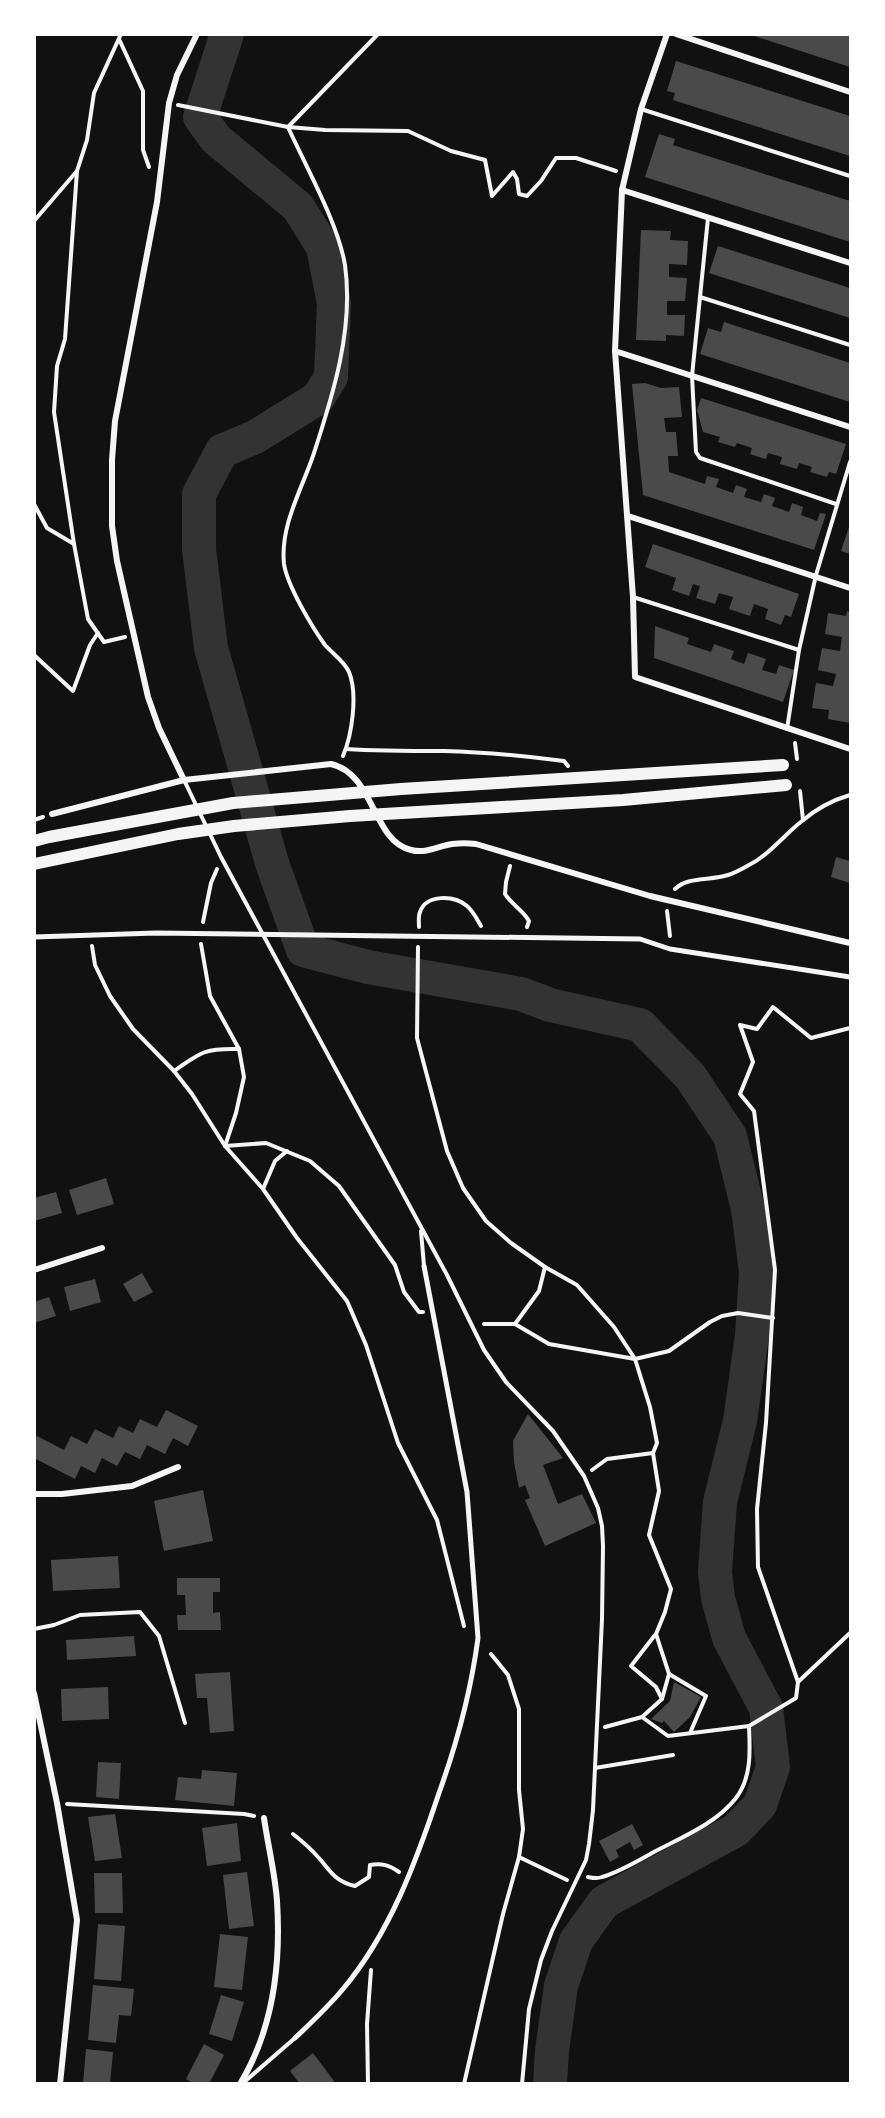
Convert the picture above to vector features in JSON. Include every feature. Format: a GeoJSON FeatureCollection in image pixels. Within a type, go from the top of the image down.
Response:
{"type":"FeatureCollection","features":[{"type":"Feature","properties":{"kind":"highway"},"geometry":{"type":"LineString","coordinates":[[34,841],[233,803],[401,789],[783,765]]}},
{"type":"Feature","properties":{"kind":"highway"},"geometry":{"type":"LineString","coordinates":[[34,864],[178,834],[234,826],[622,800],[786,785]]}},
{"type":"Feature","properties":{"kind":"street"},"geometry":{"type":"LineString","coordinates":[[184,780],[153,711],[143,680],[117,561],[112,526],[113,441],[144,274],[172,88],[197,34]]}},
{"type":"Feature","properties":{"kind":"street"},"geometry":{"type":"LineString","coordinates":[[667,34],[641,109],[622,190],[615,351],[633,597],[635,677],[850,749]]}},
{"type":"Feature","properties":{"kind":"street"},"geometry":{"type":"LineString","coordinates":[[676,34],[850,92]]}},
{"type":"Feature","properties":{"kind":"street"},"geometry":{"type":"LineString","coordinates":[[622,190],[850,263]]}},
{"type":"Feature","properties":{"kind":"street"},"geometry":{"type":"LineString","coordinates":[[615,351],[850,427]]}},
{"type":"Feature","properties":{"kind":"street"},"geometry":{"type":"LineString","coordinates":[[628,516],[816,575],[850,588]]}},
{"type":"Feature","properties":{"kind":"street"},"geometry":{"type":"LineString","coordinates":[[52,814],[184,780],[322,764],[339,766],[354,776],[391,837],[403,847],[411,850],[426,851],[463,843],[490,847],[585,878],[650,896],[850,943]]}},
{"type":"Feature","properties":{"kind":"street"},"geometry":{"type":"LineString","coordinates":[[34,937],[90,933],[156,933],[640,939],[670,949],[850,977]]}},
{"type":"Feature","properties":{"kind":"street"},"geometry":{"type":"LineString","coordinates":[[34,1270],[102,1248]]}},
{"type":"Feature","properties":{"kind":"street"},"geometry":{"type":"LineString","coordinates":[[295,2038],[344,1988],[373,1947],[408,1878],[421,1849],[451,1758],[465,1709],[478,1638],[467,1492],[424,1266]]}},
{"type":"Feature","properties":{"kind":"street"},"geometry":{"type":"LineString","coordinates":[[34,1494],[62,1494],[132,1486],[178,1467]]}},
{"type":"Feature","properties":{"kind":"street"},"geometry":{"type":"LineString","coordinates":[[34,1693],[57,1803],[77,1920],[60,2084]]}},
{"type":"Feature","properties":{"kind":"street"},"geometry":{"type":"LineString","coordinates":[[241,2084],[265,2029],[274,1983],[278,1929],[276,1898],[264,1818]]}},
{"type":"Feature","properties":{"kind":"lane"},"geometry":{"type":"LineString","coordinates":[[641,109],[850,176]]}},
{"type":"Feature","properties":{"kind":"lane"},"geometry":{"type":"LineString","coordinates":[[708,218],[692,376],[696,452],[700,458],[837,504]]}},
{"type":"Feature","properties":{"kind":"lane"},"geometry":{"type":"LineString","coordinates":[[700,297],[850,345]]}},
{"type":"Feature","properties":{"kind":"lane"},"geometry":{"type":"LineString","coordinates":[[787,729],[799,651],[816,575],[850,462]]}},
{"type":"Feature","properties":{"kind":"lane"},"geometry":{"type":"LineString","coordinates":[[633,597],[799,651]]}},
{"type":"Feature","properties":{"kind":"lane"},"geometry":{"type":"LineString","coordinates":[[184,780],[221,856],[484,1350],[506,1382],[553,1431],[584,1476],[598,1508],[602,1526],[602,1619],[589,1844],[586,1860],[552,1931],[538,1971],[529,2009],[522,2084]]}},
{"type":"Feature","properties":{"kind":"lane"},"geometry":{"type":"LineString","coordinates":[[420,1227],[424,1266]]}},
{"type":"Feature","properties":{"kind":"lane"},"geometry":{"type":"LineString","coordinates":[[34,1629],[54,1625],[80,1615],[140,1612],[159,1636],[185,1723]]}},
{"type":"Feature","properties":{"kind":"lane"},"geometry":{"type":"LineString","coordinates":[[595,1768],[674,1755]]}},
{"type":"Feature","properties":{"kind":"lane"},"geometry":{"type":"LineString","coordinates":[[241,2084],[295,2038]]}},
{"type":"Feature","properties":{"kind":"path"},"geometry":{"type":"LineString","coordinates":[[288,127],[378,34]]}},
{"type":"Feature","properties":{"kind":"path"},"geometry":{"type":"LineString","coordinates":[[120,37],[142,91],[143,150],[148,166],[160,174]]}},
{"type":"Feature","properties":{"kind":"path"},"geometry":{"type":"LineString","coordinates":[[120,37],[94,93],[87,140],[77,171],[65,339],[57,366],[54,412],[88,619],[104,642],[134,635]]}},
{"type":"Feature","properties":{"kind":"path"},"geometry":{"type":"LineString","coordinates":[[183,106],[288,127],[408,131],[451,151],[485,160],[492,195],[513,172],[517,179],[519,194],[527,196],[541,181],[556,158],[576,158],[626,174]]}},
{"type":"Feature","properties":{"kind":"path"},"geometry":{"type":"LineString","coordinates":[[288,127],[333,225],[345,264],[347,306],[340,361],[323,426],[287,526],[284,563],[287,576],[306,616],[325,644],[349,671],[353,695],[353,723],[339,766]]}},
{"type":"Feature","properties":{"kind":"path"},"geometry":{"type":"LineString","coordinates":[[34,221],[77,171]]}},
{"type":"Feature","properties":{"kind":"path"},"geometry":{"type":"LineString","coordinates":[[34,504],[47,528],[74,544]]}},
{"type":"Feature","properties":{"kind":"path"},"geometry":{"type":"LineString","coordinates":[[35,655],[73,691],[90,645],[98,633]]}},
{"type":"Feature","properties":{"kind":"path"},"geometry":{"type":"LineString","coordinates":[[346,749],[380,752],[445,751],[564,761],[578,778]]}},
{"type":"Feature","properties":{"kind":"path"},"geometry":{"type":"LineString","coordinates":[[680,885],[728,875],[752,863],[820,808],[850,795]]}},
{"type":"Feature","properties":{"kind":"path"},"geometry":{"type":"LineString","coordinates":[[514,854],[505,894],[529,921],[527,927],[522,930]]}},
{"type":"Feature","properties":{"kind":"path"},"geometry":{"type":"LineString","coordinates":[[202,924],[211,883],[221,856]]}},
{"type":"Feature","properties":{"kind":"path"},"geometry":{"type":"LineString","coordinates":[[418,933],[419,913],[425,904],[436,898],[455,900],[465,904],[482,927],[489,932]]}},
{"type":"Feature","properties":{"kind":"path"},"geometry":{"type":"LineString","coordinates":[[669,923],[670,940]]}},
{"type":"Feature","properties":{"kind":"path"},"geometry":{"type":"LineString","coordinates":[[90,933],[95,965],[110,996],[133,1029],[174,1071],[192,1094],[225,1146],[263,1189],[297,1238],[347,1301],[366,1345],[398,1443],[437,1520],[465,1630]]}},
{"type":"Feature","properties":{"kind":"path"},"geometry":{"type":"LineString","coordinates":[[200,934],[210,996],[239,1049],[244,1077],[236,1113],[225,1146]]}},
{"type":"Feature","properties":{"kind":"path"},"geometry":{"type":"LineString","coordinates":[[418,944],[417,1038],[447,1151],[463,1188],[486,1221],[511,1244],[577,1285],[614,1327],[635,1359],[650,1407],[657,1443],[653,1453],[659,1491],[649,1535],[670,1589],[665,1612],[656,1634],[631,1666],[656,1687],[662,1699]]}},
{"type":"Feature","properties":{"kind":"path"},"geometry":{"type":"LineString","coordinates":[[642,1717],[668,1736],[755,1724],[796,1698],[798,1682],[758,1567],[758,1509],[766,1423],[775,1270],[754,1111],[740,1094],[753,1062],[740,1025],[757,1029],[773,1007],[811,1038],[850,1028]]}},
{"type":"Feature","properties":{"kind":"path"},"geometry":{"type":"LineString","coordinates":[[174,1071],[198,1054],[215,1048],[239,1049]]}},
{"type":"Feature","properties":{"kind":"path"},"geometry":{"type":"LineString","coordinates":[[225,1146],[266,1143],[310,1161],[339,1186],[395,1265],[404,1292],[419,1312],[435,1316]]}},
{"type":"Feature","properties":{"kind":"path"},"geometry":{"type":"LineString","coordinates":[[263,1189],[275,1161],[287,1150]]}},
{"type":"Feature","properties":{"kind":"path"},"geometry":{"type":"LineString","coordinates":[[515,1324],[539,1291],[545,1267]]}},
{"type":"Feature","properties":{"kind":"path"},"geometry":{"type":"LineString","coordinates":[[471,1325],[515,1324],[549,1344],[635,1359],[669,1351],[722,1316],[738,1313],[773,1318]]}},
{"type":"Feature","properties":{"kind":"path"},"geometry":{"type":"LineString","coordinates":[[584,1476],[607,1459],[653,1453]]}},
{"type":"Feature","properties":{"kind":"path"},"geometry":{"type":"LineString","coordinates":[[798,1682],[850,1633]]}},
{"type":"Feature","properties":{"kind":"path"},"geometry":{"type":"LineString","coordinates":[[597,1728],[613,1726],[642,1717],[662,1699],[669,1674],[656,1634]]}},
{"type":"Feature","properties":{"kind":"path"},"geometry":{"type":"LineString","coordinates":[[464,2084],[503,1914],[519,1857],[523,1829],[519,1790],[519,1708],[508,1675],[491,1654]]}},
{"type":"Feature","properties":{"kind":"path"},"geometry":{"type":"LineString","coordinates":[[669,1674],[706,1696],[690,1733]]}},
{"type":"Feature","properties":{"kind":"path"},"geometry":{"type":"LineString","coordinates":[[578,1876],[599,1878],[625,1868],[689,1834],[720,1814],[737,1797],[746,1779],[750,1752],[748,1726]]}},
{"type":"Feature","properties":{"kind":"path"},"geometry":{"type":"LineString","coordinates":[[57,1803],[244,1814],[264,1818]]}},
{"type":"Feature","properties":{"kind":"path"},"geometry":{"type":"LineString","coordinates":[[293,1834],[342,1883],[355,1886],[369,1877],[370,1865],[381,1863],[391,1866],[408,1878]]}},
{"type":"Feature","properties":{"kind":"path"},"geometry":{"type":"LineString","coordinates":[[519,1857],[575,1884]]}},
{"type":"Feature","properties":{"kind":"path"},"geometry":{"type":"LineString","coordinates":[[368,2084],[368,2024],[373,1947]]}},
{"type":"Feature","properties":{"kind":"building"},"geometry":{"type":"Polygon","coordinates":[[[850,34],[850,67],[751,35],[850,34]]]}},
{"type":"Feature","properties":{"kind":"building"},"geometry":{"type":"Polygon","coordinates":[[[676,61],[850,116],[850,156],[673,100],[675,93],[667,91],[676,61]]]}},
{"type":"Feature","properties":{"kind":"building"},"geometry":{"type":"Polygon","coordinates":[[[659,134],[675,139],[673,145],[850,201],[850,242],[645,177],[659,134]]]}},
{"type":"Feature","properties":{"kind":"building"},"geometry":{"type":"Polygon","coordinates":[[[641,230],[671,231],[670,240],[688,241],[687,265],[669,264],[669,277],[687,278],[685,301],[667,301],[667,315],[685,315],[684,336],[666,335],[666,341],[636,340],[641,230]]]}},
{"type":"Feature","properties":{"kind":"building"},"geometry":{"type":"Polygon","coordinates":[[[718,246],[850,288],[850,318],[709,273],[718,246]]]}},
{"type":"Feature","properties":{"kind":"building"},"geometry":{"type":"Polygon","coordinates":[[[724,322],[850,363],[850,402],[700,354],[708,328],[721,332],[724,322]]]}},
{"type":"Feature","properties":{"kind":"building"},"geometry":{"type":"Polygon","coordinates":[[[645,383],[661,388],[679,387],[682,417],[664,418],[666,432],[676,432],[678,456],[668,456],[669,472],[705,484],[707,476],[719,479],[716,487],[733,493],[736,485],[747,489],[744,497],[761,502],[764,494],[775,498],[772,506],[789,512],[792,503],[803,507],[801,515],[817,521],[820,513],[826,514],[814,550],[643,495],[632,384],[645,383]]]}},
{"type":"Feature","properties":{"kind":"building"},"geometry":{"type":"Polygon","coordinates":[[[701,398],[846,444],[836,474],[829,472],[827,477],[810,472],[812,467],[799,463],[797,469],[780,464],[782,457],[768,453],[766,459],[750,454],[752,448],[737,443],[735,447],[718,442],[720,437],[703,432],[697,410],[701,398]]]}},
{"type":"Feature","properties":{"kind":"building"},"geometry":{"type":"Polygon","coordinates":[[[850,524],[850,554],[841,551],[850,524]]]}},
{"type":"Feature","properties":{"kind":"building"},"geometry":{"type":"Polygon","coordinates":[[[653,544],[799,594],[791,617],[785,615],[781,625],[765,619],[768,609],[754,604],[750,616],[729,609],[733,597],[719,593],[715,604],[696,598],[700,586],[693,584],[689,596],[672,590],[676,578],[645,567],[653,544]]]}},
{"type":"Feature","properties":{"kind":"building"},"geometry":{"type":"Polygon","coordinates":[[[847,611],[850,612],[850,723],[828,719],[829,710],[812,708],[816,683],[833,686],[836,674],[818,670],[822,648],[840,651],[842,637],[825,634],[828,613],[846,616],[847,611]]]}},
{"type":"Feature","properties":{"kind":"building"},"geometry":{"type":"Polygon","coordinates":[[[655,626],[689,638],[687,644],[711,652],[714,644],[734,651],[731,659],[744,664],[748,653],[766,659],[762,670],[776,674],[779,665],[794,670],[783,702],[654,658],[655,626]]]}},
{"type":"Feature","properties":{"kind":"building"},"geometry":{"type":"Polygon","coordinates":[[[836,857],[850,861],[850,883],[831,877],[836,857]]]}},
{"type":"Feature","properties":{"kind":"building"},"geometry":{"type":"Polygon","coordinates":[[[106,1178],[114,1204],[77,1215],[69,1190],[106,1178]]]}},
{"type":"Feature","properties":{"kind":"building"},"geometry":{"type":"Polygon","coordinates":[[[56,1192],[62,1213],[34,1221],[34,1198],[56,1192]]]}},
{"type":"Feature","properties":{"kind":"building"},"geometry":{"type":"Polygon","coordinates":[[[142,1273],[153,1292],[134,1302],[123,1284],[142,1273]]]}},
{"type":"Feature","properties":{"kind":"building"},"geometry":{"type":"Polygon","coordinates":[[[95,1279],[101,1302],[70,1311],[64,1287],[95,1279]]]}},
{"type":"Feature","properties":{"kind":"building"},"geometry":{"type":"Polygon","coordinates":[[[49,1297],[56,1316],[34,1323],[34,1302],[49,1297]]]}},
{"type":"Feature","properties":{"kind":"building"},"geometry":{"type":"Polygon","coordinates":[[[166,1410],[198,1426],[188,1446],[173,1438],[165,1454],[147,1445],[140,1459],[125,1452],[117,1466],[102,1458],[95,1473],[81,1466],[75,1479],[34,1458],[34,1440],[37,1436],[64,1450],[71,1436],[87,1444],[95,1429],[113,1438],[119,1426],[133,1433],[140,1419],[157,1427],[166,1410]]]}},
{"type":"Feature","properties":{"kind":"building"},"geometry":{"type":"Polygon","coordinates":[[[528,1414],[563,1458],[543,1465],[558,1504],[582,1494],[596,1523],[545,1546],[525,1500],[530,1498],[525,1485],[519,1488],[514,1462],[513,1441],[528,1414]]]}},
{"type":"Feature","properties":{"kind":"building"},"geometry":{"type":"Polygon","coordinates":[[[203,1490],[213,1541],[164,1551],[154,1501],[203,1490]]]}},
{"type":"Feature","properties":{"kind":"building"},"geometry":{"type":"Polygon","coordinates":[[[118,1556],[120,1588],[53,1591],[51,1560],[118,1556]]]}},
{"type":"Feature","properties":{"kind":"building"},"geometry":{"type":"Polygon","coordinates":[[[177,1578],[220,1578],[220,1592],[213,1592],[213,1613],[220,1612],[221,1630],[178,1630],[177,1615],[186,1615],[185,1595],[177,1595],[177,1578]]]}},
{"type":"Feature","properties":{"kind":"building"},"geometry":{"type":"Polygon","coordinates":[[[134,1636],[136,1656],[67,1660],[66,1640],[134,1636]]]}},
{"type":"Feature","properties":{"kind":"building"},"geometry":{"type":"Polygon","coordinates":[[[230,1672],[234,1731],[210,1733],[207,1698],[197,1698],[195,1674],[230,1672]]]}},
{"type":"Feature","properties":{"kind":"building"},"geometry":{"type":"Polygon","coordinates":[[[674,1682],[701,1697],[690,1717],[674,1732],[664,1721],[662,1723],[651,1719],[670,1701],[674,1682]]]}},
{"type":"Feature","properties":{"kind":"building"},"geometry":{"type":"Polygon","coordinates":[[[108,1687],[109,1719],[62,1721],[61,1689],[108,1687]]]}},
{"type":"Feature","properties":{"kind":"building"},"geometry":{"type":"Polygon","coordinates":[[[98,1762],[121,1763],[119,1799],[96,1797],[98,1762]]]}},
{"type":"Feature","properties":{"kind":"building"},"geometry":{"type":"Polygon","coordinates":[[[202,1770],[237,1773],[234,1806],[175,1800],[178,1777],[201,1779],[202,1770]]]}},
{"type":"Feature","properties":{"kind":"building"},"geometry":{"type":"Polygon","coordinates":[[[115,1814],[122,1858],[95,1861],[88,1817],[115,1814]]]}},
{"type":"Feature","properties":{"kind":"building"},"geometry":{"type":"Polygon","coordinates":[[[237,1823],[241,1861],[207,1866],[202,1828],[237,1823]]]}},
{"type":"Feature","properties":{"kind":"building"},"geometry":{"type":"Polygon","coordinates":[[[632,1824],[643,1845],[634,1850],[630,1842],[616,1850],[619,1857],[610,1862],[599,1841],[632,1824]]]}},
{"type":"Feature","properties":{"kind":"building"},"geometry":{"type":"Polygon","coordinates":[[[247,1872],[254,1926],[229,1929],[223,1875],[247,1872]]]}},
{"type":"Feature","properties":{"kind":"building"},"geometry":{"type":"Polygon","coordinates":[[[94,1873],[122,1873],[123,1913],[95,1913],[94,1873]]]}},
{"type":"Feature","properties":{"kind":"building"},"geometry":{"type":"Polygon","coordinates":[[[98,1924],[125,1926],[121,1981],[94,1979],[98,1924]]]}},
{"type":"Feature","properties":{"kind":"building"},"geometry":{"type":"Polygon","coordinates":[[[220,1934],[248,1937],[242,1990],[214,1987],[220,1934]]]}},
{"type":"Feature","properties":{"kind":"building"},"geometry":{"type":"Polygon","coordinates":[[[93,1985],[134,1989],[131,2016],[119,2015],[116,2043],[88,2040],[93,1985]]]}},
{"type":"Feature","properties":{"kind":"building"},"geometry":{"type":"Polygon","coordinates":[[[221,1995],[244,2002],[232,2041],[209,2034],[221,1995]]]}},
{"type":"Feature","properties":{"kind":"building"},"geometry":{"type":"Polygon","coordinates":[[[204,2044],[224,2055],[209,2084],[194,2084],[186,2079],[204,2044]]]}},
{"type":"Feature","properties":{"kind":"building"},"geometry":{"type":"Polygon","coordinates":[[[86,2049],[113,2052],[110,2084],[83,2084],[86,2049]]]}},
{"type":"Feature","properties":{"kind":"building"},"geometry":{"type":"Polygon","coordinates":[[[313,2053],[334,2081],[331,2084],[300,2084],[290,2071],[313,2053]]]}},
{"type":"Feature","properties":{"kind":"waterway"},"geometry":{"type":"LineString","coordinates":[[227,34],[200,117],[216,139],[298,207],[323,247],[334,303],[331,377],[318,398],[255,437],[222,451],[199,494],[199,549],[211,648],[272,863],[303,950],[368,967],[521,994],[550,1005],[640,1025],[690,1076],[730,1136],[748,1209],[756,1273],[752,1335],[740,1421],[720,1502],[715,1572],[718,1598],[729,1638],[766,1708],[773,1767],[760,1805],[736,1830],[604,1902],[576,1941],[561,1986],[550,2084]]}}]}
